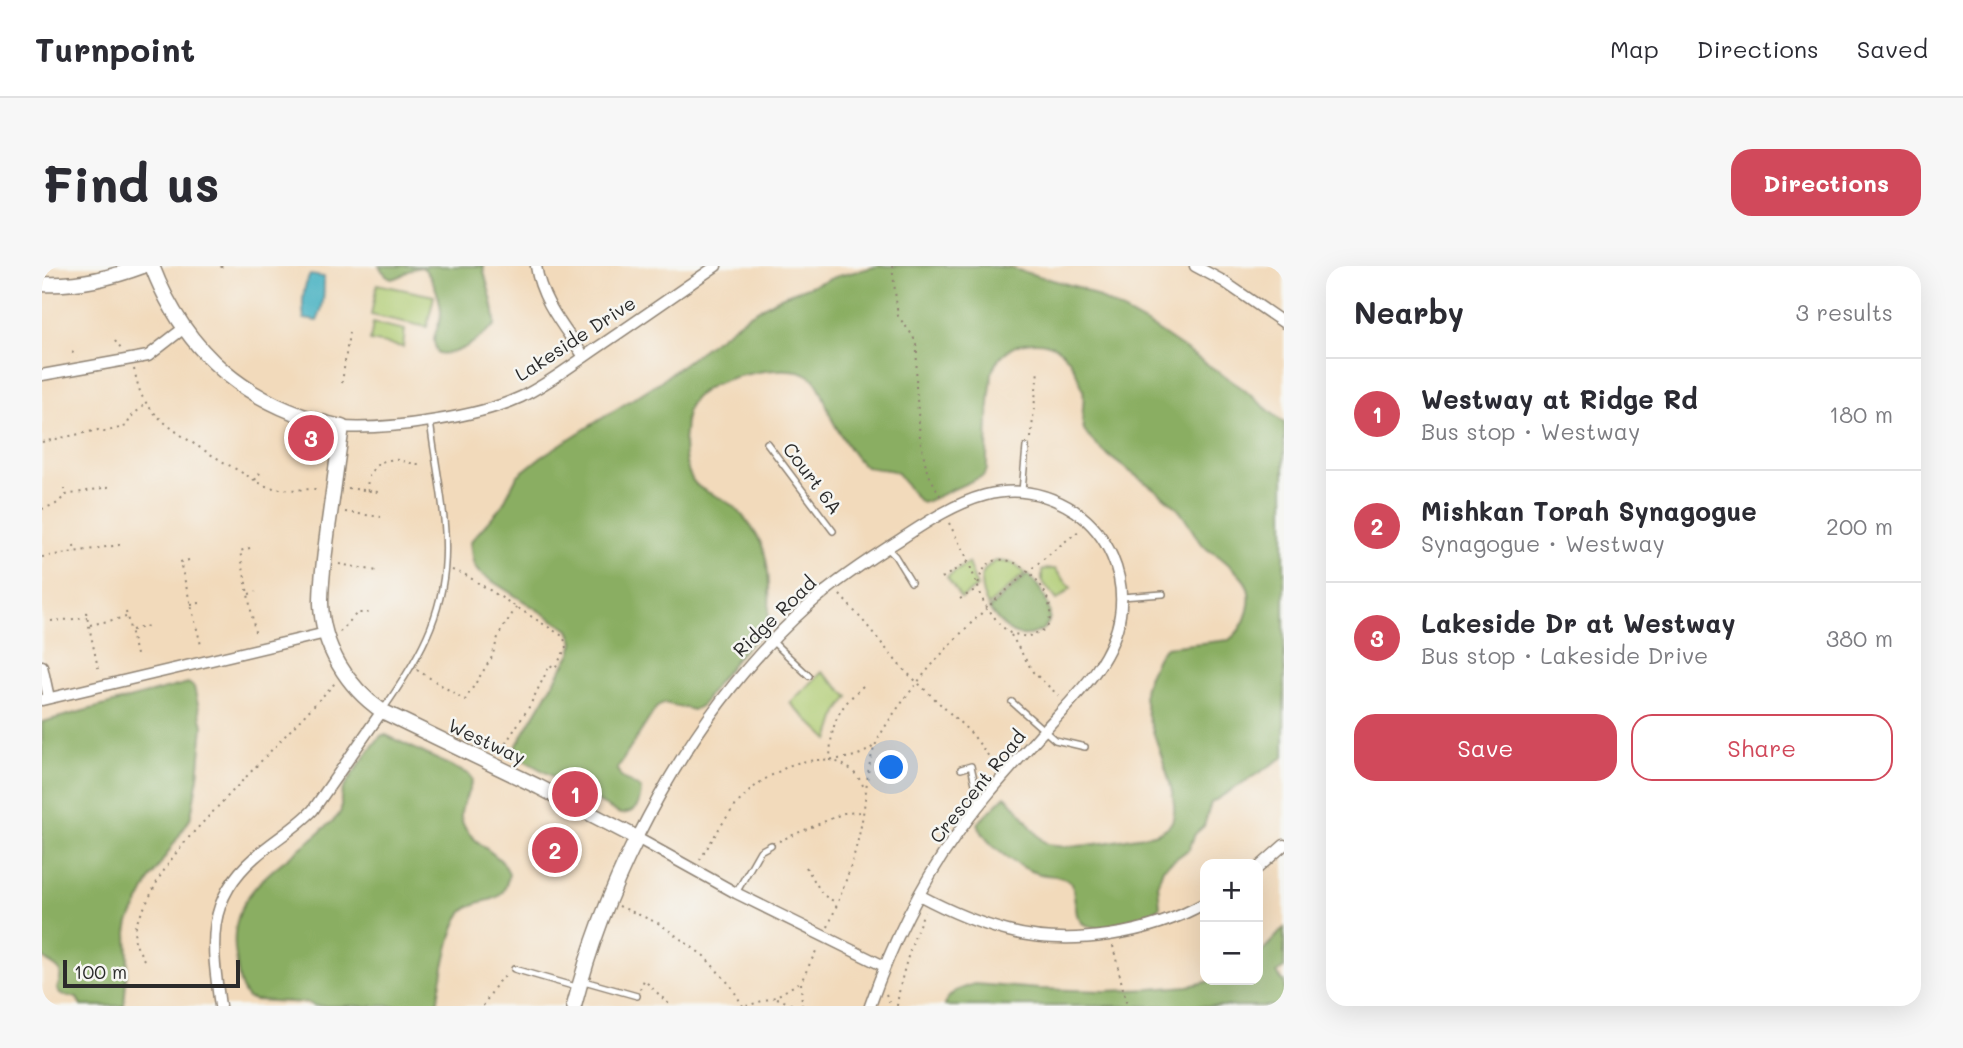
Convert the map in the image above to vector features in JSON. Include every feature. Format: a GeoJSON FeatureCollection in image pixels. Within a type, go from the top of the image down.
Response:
{"type":"FeatureCollection","features":[{"type":"Feature","properties":{"kind":"street"},"geometry":{"type":"LineString","coordinates":[[42,284],[93,280],[143,266]]}},
{"type":"Feature","properties":{"kind":"street","name":"Lakeside Drive"},"geometry":{"type":"LineString","coordinates":[[152,266],[165,296],[184,328],[216,366],[248,390],[283,409],[342,427],[374,427],[430,420],[483,410],[519,398],[553,379],[716,266]]}},
{"type":"Feature","properties":{"kind":"street"},"geometry":{"type":"LineString","coordinates":[[536,266],[545,299],[584,357]]}},
{"type":"Feature","properties":{"kind":"street"},"geometry":{"type":"LineString","coordinates":[[1195,266],[1223,281],[1284,323]]}},
{"type":"Feature","properties":{"kind":"street"},"geometry":{"type":"LineString","coordinates":[[42,375],[152,355],[184,328]]}},
{"type":"Feature","properties":{"kind":"street","name":"Westway"},"geometry":{"type":"LineString","coordinates":[[342,427],[321,605],[333,632],[336,661],[366,699],[382,711],[551,793],[736,893],[884,966]]}},
{"type":"Feature","properties":{"kind":"street","name":"Ridge Road"},"geometry":{"type":"LineString","coordinates":[[574,1006],[608,902],[637,838],[664,788],[733,686],[772,641],[832,587],[945,511],[994,492],[1022,491],[1057,501],[1089,523],[1103,539],[1112,557],[1121,597]]}},
{"type":"Feature","properties":{"kind":"street","name":"Crescent Road"},"geometry":{"type":"LineString","coordinates":[[870,1006],[884,966],[919,895],[954,838],[1097,670],[1110,649],[1118,627],[1121,597]]}},
{"type":"Feature","properties":{"kind":"street"},"geometry":{"type":"LineString","coordinates":[[42,666],[46,699],[333,632]]}},
{"type":"Feature","properties":{"kind":"street"},"geometry":{"type":"LineString","coordinates":[[220,1006],[213,939],[217,915],[230,886],[251,860],[313,810],[382,711]]}},
{"type":"Feature","properties":{"kind":"street"},"geometry":{"type":"LineString","coordinates":[[1263,864],[1284,845]]}},
{"type":"Feature","properties":{"kind":"street"},"geometry":{"type":"LineString","coordinates":[[919,895],[980,923],[1010,932],[1060,938],[1111,935],[1155,925],[1200,906]]}},
{"type":"Feature","properties":{"kind":"lane"},"geometry":{"type":"LineString","coordinates":[[382,711],[412,667],[428,635],[445,568],[445,530],[430,420]]}},
{"type":"Feature","properties":{"kind":"lane","name":"Court 6A"},"geometry":{"type":"LineString","coordinates":[[767,443],[833,531]]}},
{"type":"Feature","properties":{"kind":"lane"},"geometry":{"type":"LineString","coordinates":[[1022,491],[1026,447]]}},
{"type":"Feature","properties":{"kind":"lane"},"geometry":{"type":"LineString","coordinates":[[887,548],[911,582]]}},
{"type":"Feature","properties":{"kind":"lane"},"geometry":{"type":"LineString","coordinates":[[1121,597],[1163,594]]}},
{"type":"Feature","properties":{"kind":"lane"},"geometry":{"type":"LineString","coordinates":[[772,641],[810,677]]}},
{"type":"Feature","properties":{"kind":"lane"},"geometry":{"type":"LineString","coordinates":[[1012,702],[1055,740],[1085,747]]}},
{"type":"Feature","properties":{"kind":"lane"},"geometry":{"type":"LineString","coordinates":[[961,769],[971,766],[979,806]]}},
{"type":"Feature","properties":{"kind":"lane"},"geometry":{"type":"LineString","coordinates":[[736,893],[760,851],[771,845]]}},
{"type":"Feature","properties":{"kind":"lane"},"geometry":{"type":"LineString","coordinates":[[514,969],[637,996]]}},
{"type":"Feature","properties":{"kind":"path"},"geometry":{"type":"LineString","coordinates":[[892,266],[898,316],[913,336],[917,348],[916,386],[920,438],[927,471],[942,500]]}},
{"type":"Feature","properties":{"kind":"path"},"geometry":{"type":"LineString","coordinates":[[342,383],[349,333]]}},
{"type":"Feature","properties":{"kind":"path"},"geometry":{"type":"LineString","coordinates":[[115,341],[122,349]]}},
{"type":"Feature","properties":{"kind":"path"},"geometry":{"type":"LineString","coordinates":[[72,352],[78,357]]}},
{"type":"Feature","properties":{"kind":"path"},"geometry":{"type":"LineString","coordinates":[[132,360],[146,403],[159,418],[180,434],[263,485],[281,491],[319,489]]}},
{"type":"Feature","properties":{"kind":"path"},"geometry":{"type":"LineString","coordinates":[[1026,447],[1030,447],[1038,370]]}},
{"type":"Feature","properties":{"kind":"path"},"geometry":{"type":"LineString","coordinates":[[42,442],[127,426],[130,418],[146,403]]}},
{"type":"Feature","properties":{"kind":"path"},"geometry":{"type":"LineString","coordinates":[[180,434],[184,427]]}},
{"type":"Feature","properties":{"kind":"path"},"geometry":{"type":"LineString","coordinates":[[368,491],[369,475],[381,462],[391,459],[419,464]]}},
{"type":"Feature","properties":{"kind":"path"},"geometry":{"type":"LineString","coordinates":[[255,480],[260,473]]}},
{"type":"Feature","properties":{"kind":"path"},"geometry":{"type":"LineString","coordinates":[[42,509],[56,504],[65,495],[107,487],[107,483]]}},
{"type":"Feature","properties":{"kind":"path"},"geometry":{"type":"LineString","coordinates":[[64,488],[65,495]]}},
{"type":"Feature","properties":{"kind":"path"},"geometry":{"type":"LineString","coordinates":[[348,488],[378,492]]}},
{"type":"Feature","properties":{"kind":"path"},"geometry":{"type":"LineString","coordinates":[[345,512],[381,517]]}},
{"type":"Feature","properties":{"kind":"path"},"geometry":{"type":"LineString","coordinates":[[948,522],[969,562],[987,608],[1010,634],[1033,672],[1068,704]]}},
{"type":"Feature","properties":{"kind":"path"},"geometry":{"type":"LineString","coordinates":[[827,928],[854,858],[863,813],[866,774],[875,745],[893,714],[962,631],[1028,572],[1089,523]]}},
{"type":"Feature","properties":{"kind":"path"},"geometry":{"type":"LineString","coordinates":[[42,557],[119,545],[118,540]]}},
{"type":"Feature","properties":{"kind":"path"},"geometry":{"type":"LineString","coordinates":[[74,545],[76,553]]}},
{"type":"Feature","properties":{"kind":"path"},"geometry":{"type":"LineString","coordinates":[[250,548],[240,551],[256,632]]}},
{"type":"Feature","properties":{"kind":"path"},"geometry":{"type":"LineString","coordinates":[[189,560],[180,562],[201,645]]}},
{"type":"Feature","properties":{"kind":"path"},"geometry":{"type":"LineString","coordinates":[[960,599],[979,586],[985,567],[998,560],[1013,561],[1028,572],[1046,597],[1050,604],[1051,618],[1046,628],[1037,634],[1027,637],[1010,634]]}},
{"type":"Feature","properties":{"kind":"path"},"geometry":{"type":"LineString","coordinates":[[942,579],[969,562]]}},
{"type":"Feature","properties":{"kind":"path"},"geometry":{"type":"LineString","coordinates":[[339,564],[377,570]]}},
{"type":"Feature","properties":{"kind":"path"},"geometry":{"type":"LineString","coordinates":[[445,568],[464,574],[564,637],[566,648],[555,668],[550,665],[528,708],[492,765]]}},
{"type":"Feature","properties":{"kind":"path"},"geometry":{"type":"LineString","coordinates":[[832,587],[901,667],[972,734],[998,768]]}},
{"type":"Feature","properties":{"kind":"path"},"geometry":{"type":"LineString","coordinates":[[248,594],[256,592]]}},
{"type":"Feature","properties":{"kind":"path"},"geometry":{"type":"LineString","coordinates":[[190,605],[200,603]]}},
{"type":"Feature","properties":{"kind":"path"},"geometry":{"type":"LineString","coordinates":[[412,667],[465,700],[492,657],[499,634],[516,607]]}},
{"type":"Feature","properties":{"kind":"path"},"geometry":{"type":"LineString","coordinates":[[86,612],[98,668]]}},
{"type":"Feature","properties":{"kind":"path"},"geometry":{"type":"LineString","coordinates":[[126,612],[137,659]]}},
{"type":"Feature","properties":{"kind":"path"},"geometry":{"type":"LineString","coordinates":[[333,632],[357,613],[369,614]]}},
{"type":"Feature","properties":{"kind":"path"},"geometry":{"type":"LineString","coordinates":[[89,625],[127,617]]}},
{"type":"Feature","properties":{"kind":"path"},"geometry":{"type":"LineString","coordinates":[[51,621],[88,618]]}},
{"type":"Feature","properties":{"kind":"path"},"geometry":{"type":"LineString","coordinates":[[130,630],[148,626]]}},
{"type":"Feature","properties":{"kind":"path"},"geometry":{"type":"LineString","coordinates":[[144,960],[135,943],[134,928],[159,878],[173,857],[344,673]]}},
{"type":"Feature","properties":{"kind":"path"},"geometry":{"type":"LineString","coordinates":[[830,760],[832,734],[838,716],[847,701],[863,686]]}},
{"type":"Feature","properties":{"kind":"path"},"geometry":{"type":"LineString","coordinates":[[694,870],[730,810],[752,786],[796,763],[857,757],[875,745]]}},
{"type":"Feature","properties":{"kind":"path"},"geometry":{"type":"LineString","coordinates":[[830,760],[851,769],[865,791]]}},
{"type":"Feature","properties":{"kind":"path"},"geometry":{"type":"LineString","coordinates":[[771,845],[844,813],[863,813]]}},
{"type":"Feature","properties":{"kind":"path"},"geometry":{"type":"LineString","coordinates":[[806,867],[823,895],[838,903]]}},
{"type":"Feature","properties":{"kind":"path"},"geometry":{"type":"LineString","coordinates":[[618,906],[660,924],[704,956],[745,1006],[775,997],[801,982]]}},
{"type":"Feature","properties":{"kind":"path"},"geometry":{"type":"LineString","coordinates":[[897,1006],[903,971],[925,911]]}},
{"type":"Feature","properties":{"kind":"path"},"geometry":{"type":"LineString","coordinates":[[1111,935],[1126,1006]]}},
{"type":"Feature","properties":{"kind":"path"},"geometry":{"type":"LineString","coordinates":[[802,1006],[801,982],[818,947]]}},
{"type":"Feature","properties":{"kind":"path"},"geometry":{"type":"LineString","coordinates":[[483,1006],[498,982],[514,969]]}},
{"type":"Feature","properties":{"kind":"path"},"geometry":{"type":"LineString","coordinates":[[637,996],[644,980],[671,1006]]}},
{"type":"Feature","properties":{"kind":"path"},"geometry":{"type":"LineString","coordinates":[[775,997],[795,1006]]}},
{"type":"Feature","properties":{"kind":"green space"},"geometry":{"type":"Polygon","coordinates":[[[379,266],[483,266],[495,325],[476,341],[461,349],[438,353],[434,339],[440,320],[440,307],[437,291],[426,271],[422,267],[415,268],[399,277],[390,278],[379,266]]]}},
{"type":"Feature","properties":{"kind":"green space"},"geometry":{"type":"Polygon","coordinates":[[[878,266],[1010,268],[1081,288],[1154,328],[1242,388],[1284,423],[1284,757],[1211,803],[1204,826],[1195,834],[1189,849],[1163,868],[1158,883],[1160,907],[1150,916],[1097,928],[1082,923],[1077,915],[1072,883],[1060,877],[1040,874],[1013,861],[987,839],[978,823],[1005,796],[1043,841],[1059,846],[1095,844],[1150,835],[1167,827],[1174,812],[1173,797],[1146,707],[1144,694],[1147,681],[1158,657],[1166,647],[1229,640],[1235,635],[1245,620],[1249,594],[1243,579],[1223,559],[1201,543],[1175,506],[1108,455],[1088,436],[1083,426],[1084,396],[1073,366],[1057,348],[1047,344],[1028,342],[1016,346],[1000,358],[993,369],[988,417],[987,470],[983,476],[923,503],[896,472],[870,468],[858,460],[834,423],[818,385],[810,376],[797,371],[767,371],[708,387],[694,399],[686,415],[685,457],[695,483],[738,510],[760,542],[769,579],[769,613],[766,627],[740,654],[702,705],[693,710],[664,703],[656,708],[617,769],[621,777],[641,789],[640,800],[630,812],[620,814],[520,758],[515,752],[571,653],[574,642],[569,630],[481,574],[474,564],[470,542],[502,506],[517,476],[542,456],[658,383],[750,314],[783,296],[838,276],[878,266]]]}},
{"type":"Feature","properties":{"kind":"green space"},"geometry":{"type":"Polygon","coordinates":[[[377,284],[434,296],[427,327],[371,315],[377,284]]]}},
{"type":"Feature","properties":{"kind":"green space"},"geometry":{"type":"Polygon","coordinates":[[[373,323],[405,330],[403,347],[370,341],[373,323]]]}},
{"type":"Feature","properties":{"kind":"green space"},"geometry":{"type":"Polygon","coordinates":[[[997,561],[1013,563],[1025,573],[988,606],[981,580],[985,569],[997,561]]]}},
{"type":"Feature","properties":{"kind":"green space"},"geometry":{"type":"Polygon","coordinates":[[[968,563],[977,587],[961,598],[947,577],[968,563]]]}},
{"type":"Feature","properties":{"kind":"green space"},"geometry":{"type":"Polygon","coordinates":[[[1055,569],[1071,588],[1057,600],[1042,581],[1042,571],[1055,569]]]}},
{"type":"Feature","properties":{"kind":"green space"},"geometry":{"type":"Polygon","coordinates":[[[1028,574],[1044,597],[1050,614],[1049,622],[1044,628],[1032,634],[1021,635],[1006,628],[989,609],[1028,574]]]}},
{"type":"Feature","properties":{"kind":"green space"},"geometry":{"type":"Polygon","coordinates":[[[822,672],[849,697],[838,712],[829,740],[790,703],[822,672]]]}},
{"type":"Feature","properties":{"kind":"green space"},"geometry":{"type":"Polygon","coordinates":[[[188,683],[194,687],[203,726],[198,777],[190,819],[150,880],[129,922],[124,1006],[81,1006],[77,998],[59,992],[57,989],[60,971],[42,957],[42,722],[188,683]]]}},
{"type":"Feature","properties":{"kind":"green space"},"geometry":{"type":"Polygon","coordinates":[[[382,735],[468,774],[472,779],[461,817],[472,837],[504,863],[509,873],[502,893],[491,900],[470,906],[458,919],[446,956],[437,1006],[314,1006],[308,1003],[248,998],[239,979],[235,934],[239,915],[247,898],[273,870],[338,816],[344,787],[382,735]]]}},
{"type":"Feature","properties":{"kind":"green space"},"geometry":{"type":"Polygon","coordinates":[[[1284,928],[1284,968],[1277,973],[1284,983],[1284,1006],[945,1006],[947,999],[955,991],[974,984],[1105,991],[1200,983],[1263,985],[1263,951],[1284,928]]]}},
{"type":"Feature","properties":{"kind":"water"},"geometry":{"type":"Polygon","coordinates":[[[310,275],[324,277],[324,294],[317,321],[304,319],[303,296],[310,275]]]}},
{"type":"Feature","properties":{"kind":"place","name":"Lakeside Dr at Westway"},"geometry":{"type":"Point","coordinates":[311,438]}},
{"type":"Feature","properties":{"kind":"place","name":"Westway at Ridge Rd"},"geometry":{"type":"Point","coordinates":[575,794]}},
{"type":"Feature","properties":{"kind":"place","name":"Mishkan Torah Synagogue"},"geometry":{"type":"Point","coordinates":[555,850]}}]}
